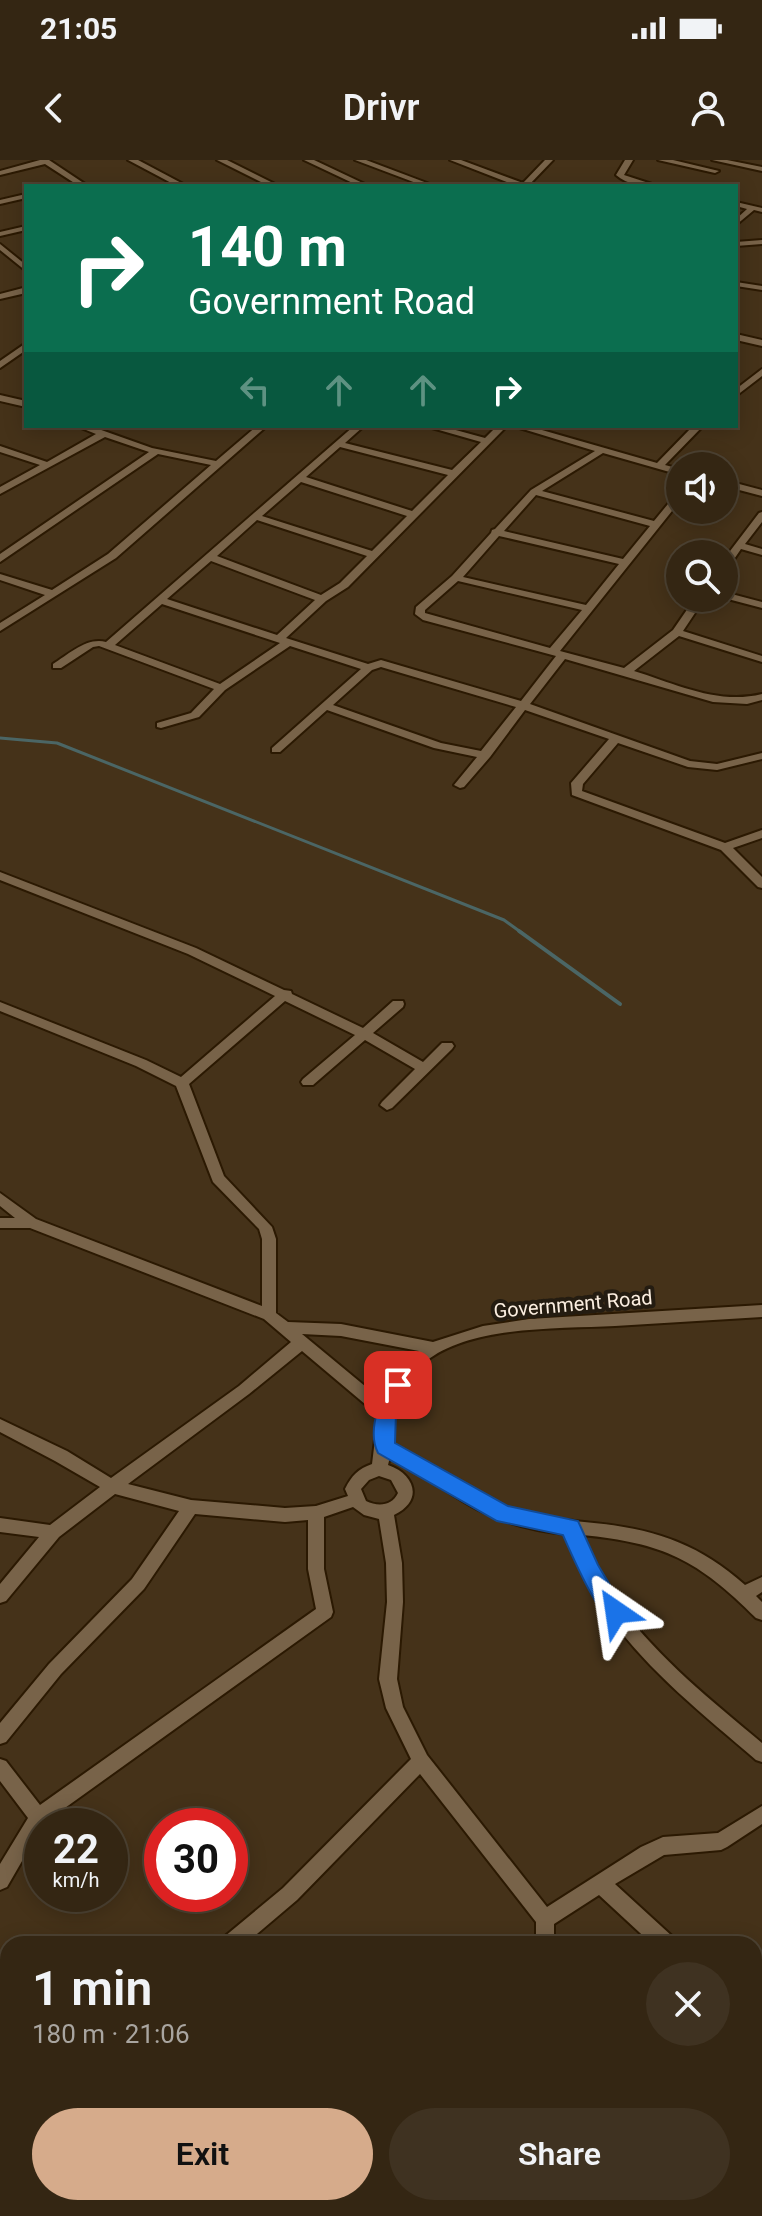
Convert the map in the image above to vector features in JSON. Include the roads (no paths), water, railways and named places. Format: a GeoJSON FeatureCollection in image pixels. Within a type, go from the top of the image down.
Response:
{"type":"FeatureCollection","features":[{"type":"Feature","properties":{"kind":"street"},"geometry":{"type":"LineString","coordinates":[[132,160],[179,184]]}},
{"type":"Feature","properties":{"kind":"street"},"geometry":{"type":"LineString","coordinates":[[221,160],[271,184]]}},
{"type":"Feature","properties":{"kind":"street"},"geometry":{"type":"LineString","coordinates":[[308,160],[361,184]]}},
{"type":"Feature","properties":{"kind":"street"},"geometry":{"type":"LineString","coordinates":[[359,160],[425,184]]}},
{"type":"Feature","properties":{"kind":"street"},"geometry":{"type":"LineString","coordinates":[[454,160],[519,184]]}},
{"type":"Feature","properties":{"kind":"street"},"geometry":{"type":"LineString","coordinates":[[526,184],[549,160]]}},
{"type":"Feature","properties":{"kind":"street"},"geometry":{"type":"LineString","coordinates":[[629,160],[620,175],[646,184]]}},
{"type":"Feature","properties":{"kind":"street"},"geometry":{"type":"LineString","coordinates":[[662,160],[715,171]]}},
{"type":"Feature","properties":{"kind":"street"},"geometry":{"type":"LineString","coordinates":[[716,160],[762,169]]}},
{"type":"Feature","properties":{"kind":"street"},"geometry":{"type":"LineString","coordinates":[[0,173],[45,161],[81,184]]}},
{"type":"Feature","properties":{"kind":"street"},"geometry":{"type":"LineString","coordinates":[[619,184],[625,179]]}},
{"type":"Feature","properties":{"kind":"street"},"geometry":{"type":"LineString","coordinates":[[0,201],[24,196]]}},
{"type":"Feature","properties":{"kind":"street"},"geometry":{"type":"LineString","coordinates":[[738,222],[757,208]]}},
{"type":"Feature","properties":{"kind":"street"},"geometry":{"type":"LineString","coordinates":[[0,234],[24,228]]}},
{"type":"Feature","properties":{"kind":"street"},"geometry":{"type":"LineString","coordinates":[[738,244],[762,242]]}},
{"type":"Feature","properties":{"kind":"street"},"geometry":{"type":"LineString","coordinates":[[0,246],[24,267]]}},
{"type":"Feature","properties":{"kind":"street"},"geometry":{"type":"LineString","coordinates":[[738,284],[762,288]]}},
{"type":"Feature","properties":{"kind":"street"},"geometry":{"type":"LineString","coordinates":[[0,297],[24,291]]}},
{"type":"Feature","properties":{"kind":"street"},"geometry":{"type":"LineString","coordinates":[[738,337],[762,343]]}},
{"type":"Feature","properties":{"kind":"street"},"geometry":{"type":"LineString","coordinates":[[0,365],[24,347]]}},
{"type":"Feature","properties":{"kind":"street"},"geometry":{"type":"LineString","coordinates":[[738,391],[756,376]]}},
{"type":"Feature","properties":{"kind":"street"},"geometry":{"type":"LineString","coordinates":[[0,398],[24,404]]}},
{"type":"Feature","properties":{"kind":"street"},"geometry":{"type":"LineString","coordinates":[[86,428],[157,451],[219,464]]}},
{"type":"Feature","properties":{"kind":"street"},"geometry":{"type":"LineString","coordinates":[[0,628],[112,556],[260,428]]}},
{"type":"Feature","properties":{"kind":"street"},"geometry":{"type":"LineString","coordinates":[[109,645],[163,601],[357,428]]}},
{"type":"Feature","properties":{"kind":"street"},"geometry":{"type":"LineString","coordinates":[[438,428],[488,441]]}},
{"type":"Feature","properties":{"kind":"street"},"geometry":{"type":"LineString","coordinates":[[161,725],[187,719],[221,688],[285,640],[322,599],[344,585],[500,428]]}},
{"type":"Feature","properties":{"kind":"street"},"geometry":{"type":"LineString","coordinates":[[525,428],[666,468]]}},
{"type":"Feature","properties":{"kind":"street"},"geometry":{"type":"LineString","coordinates":[[559,437],[570,428]]}},
{"type":"Feature","properties":{"kind":"street"},"geometry":{"type":"LineString","coordinates":[[659,466],[696,428]]}},
{"type":"Feature","properties":{"kind":"street"},"geometry":{"type":"LineString","coordinates":[[0,491],[102,435]]}},
{"type":"Feature","properties":{"kind":"street"},"geometry":{"type":"LineString","coordinates":[[339,444],[455,474]]}},
{"type":"Feature","properties":{"kind":"street"},"geometry":{"type":"LineString","coordinates":[[0,449],[45,464]]}},
{"type":"Feature","properties":{"kind":"street"},"geometry":{"type":"LineString","coordinates":[[602,450],[534,492],[456,578],[420,609],[420,614],[725,702],[744,703],[762,697]]}},
{"type":"Feature","properties":{"kind":"street"},"geometry":{"type":"LineString","coordinates":[[0,559],[157,451]]}},
{"type":"Feature","properties":{"kind":"street"},"geometry":{"type":"LineString","coordinates":[[301,479],[414,515]]}},
{"type":"Feature","properties":{"kind":"street"},"geometry":{"type":"LineString","coordinates":[[738,487],[762,493]]}},
{"type":"Feature","properties":{"kind":"street"},"geometry":{"type":"LineString","coordinates":[[534,492],[655,524]]}},
{"type":"Feature","properties":{"kind":"street"},"geometry":{"type":"LineString","coordinates":[[460,785],[523,705],[586,608],[666,511]]}},
{"type":"Feature","properties":{"kind":"street"},"geometry":{"type":"LineString","coordinates":[[738,548],[762,515]]}},
{"type":"Feature","properties":{"kind":"street"},"geometry":{"type":"LineString","coordinates":[[256,517],[374,555]]}},
{"type":"Feature","properties":{"kind":"street"},"geometry":{"type":"LineString","coordinates":[[495,532],[624,562]]}},
{"type":"Feature","properties":{"kind":"street"},"geometry":{"type":"LineString","coordinates":[[740,546],[762,552]]}},
{"type":"Feature","properties":{"kind":"street"},"geometry":{"type":"LineString","coordinates":[[210,557],[322,599]]}},
{"type":"Feature","properties":{"kind":"street"},"geometry":{"type":"LineString","coordinates":[[0,577],[54,594]]}},
{"type":"Feature","properties":{"kind":"street"},"geometry":{"type":"LineString","coordinates":[[456,578],[586,608]]}},
{"type":"Feature","properties":{"kind":"street"},"geometry":{"type":"LineString","coordinates":[[738,599],[762,605]]}},
{"type":"Feature","properties":{"kind":"street"},"geometry":{"type":"LineString","coordinates":[[163,601],[368,668]]}},
{"type":"Feature","properties":{"kind":"street"},"geometry":{"type":"LineString","coordinates":[[626,672],[677,632],[691,612]]}},
{"type":"Feature","properties":{"kind":"street"},"geometry":{"type":"LineString","coordinates":[[677,632],[762,659]]}},
{"type":"Feature","properties":{"kind":"street"},"geometry":{"type":"LineString","coordinates":[[57,666],[92,643],[109,645],[221,688]]}},
{"type":"Feature","properties":{"kind":"street"},"geometry":{"type":"LineString","coordinates":[[276,750],[368,668],[385,663],[523,705],[698,767],[728,765],[762,756]]}},
{"type":"Feature","properties":{"kind":"street"},"geometry":{"type":"LineString","coordinates":[[326,706],[438,746],[486,755]]}},
{"type":"Feature","properties":{"kind":"street"},"geometry":{"type":"LineString","coordinates":[[615,739],[577,783],[576,793],[725,847],[762,884]]}},
{"type":"Feature","properties":{"kind":"street"},"geometry":{"type":"LineString","coordinates":[[725,847],[762,834]]}},
{"type":"Feature","properties":{"kind":"street"},"geometry":{"type":"LineString","coordinates":[[0,876],[110,916],[286,994],[423,1068]]}},
{"type":"Feature","properties":{"kind":"street"},"geometry":{"type":"LineString","coordinates":[[182,1083],[286,994]]}},
{"type":"Feature","properties":{"kind":"street"},"geometry":{"type":"LineString","coordinates":[[308,1082],[398,1004]]}},
{"type":"Feature","properties":{"kind":"street"},"geometry":{"type":"LineString","coordinates":[[0,1006],[141,1063],[182,1083],[218,1178],[265,1227],[269,1239],[269,1315]]}},
{"type":"Feature","properties":{"kind":"street"},"geometry":{"type":"LineString","coordinates":[[387,1105],[447,1046]]}},
{"type":"Feature","properties":{"kind":"street"},"geometry":{"type":"LineString","coordinates":[[0,1198],[31,1223],[269,1315],[386,1413]]}},
{"type":"Feature","properties":{"kind":"street"},"geometry":{"type":"LineString","coordinates":[[0,1223],[31,1223]]}},
{"type":"Feature","properties":{"kind":"street","name":"Government Road"},"geometry":{"type":"LineString","coordinates":[[430,1347],[493,1330],[529,1325],[762,1311]]}},
{"type":"Feature","properties":{"kind":"street"},"geometry":{"type":"LineString","coordinates":[[287,1328],[341,1330],[430,1347],[398,1385],[386,1413],[385,1448],[379,1469]]}},
{"type":"Feature","properties":{"kind":"street"},"geometry":{"type":"LineString","coordinates":[[0,1596],[53,1532],[244,1390],[302,1342]]}},
{"type":"Feature","properties":{"kind":"street"},"geometry":{"type":"LineString","coordinates":[[0,1425],[111,1486],[191,1507],[251,1514],[316,1513],[355,1500]]}},
{"type":"Feature","properties":{"kind":"street"},"geometry":{"type":"LineString","coordinates":[[385,1448],[504,1514],[570,1528],[639,1536],[689,1551],[712,1565],[762,1613]]}},
{"type":"Feature","properties":{"kind":"street"},"geometry":{"type":"LineString","coordinates":[[379,1469],[397,1475],[406,1489],[402,1504],[386,1513],[367,1511],[355,1500],[353,1489],[358,1479],[367,1472],[379,1469]]}},
{"type":"Feature","properties":{"kind":"street"},"geometry":{"type":"LineString","coordinates":[[0,1736],[55,1669],[138,1584],[191,1507]]}},
{"type":"Feature","properties":{"kind":"street"},"geometry":{"type":"LineString","coordinates":[[51,1808],[325,1612],[316,1569],[316,1513]]}},
{"type":"Feature","properties":{"kind":"street"},"geometry":{"type":"LineString","coordinates":[[386,1513],[394,1563],[395,1602],[388,1679],[395,1708],[421,1761],[545,1919],[545,1936]]}},
{"type":"Feature","properties":{"kind":"street"},"geometry":{"type":"LineString","coordinates":[[0,1525],[53,1532]]}},
{"type":"Feature","properties":{"kind":"street"},"geometry":{"type":"LineString","coordinates":[[570,1528],[590,1571],[616,1612],[696,1697],[762,1754]]}},
{"type":"Feature","properties":{"kind":"street"},"geometry":{"type":"LineString","coordinates":[[744,1594],[762,1584]]}},
{"type":"Feature","properties":{"kind":"street"},"geometry":{"type":"LineString","coordinates":[[240,1936],[290,1894],[421,1761]]}},
{"type":"Feature","properties":{"kind":"street"},"geometry":{"type":"LineString","coordinates":[[0,1767],[31,1808]]}},
{"type":"Feature","properties":{"kind":"street"},"geometry":{"type":"LineString","coordinates":[[545,1919],[647,1853],[663,1846],[721,1841],[762,1814]]}},
{"type":"Feature","properties":{"kind":"street"},"geometry":{"type":"LineString","coordinates":[[0,1881],[24,1841]]}},
{"type":"Feature","properties":{"kind":"street"},"geometry":{"type":"LineString","coordinates":[[600,1883],[657,1936]]}},
{"type":"Feature","properties":{"kind":"waterway"},"geometry":{"type":"LineString","coordinates":[[0,738],[57,743],[504,920],[522,933]]}},
{"type":"Feature","properties":{"kind":"waterway"},"geometry":{"type":"LineString","coordinates":[[519,931],[620,1004]]}}]}
